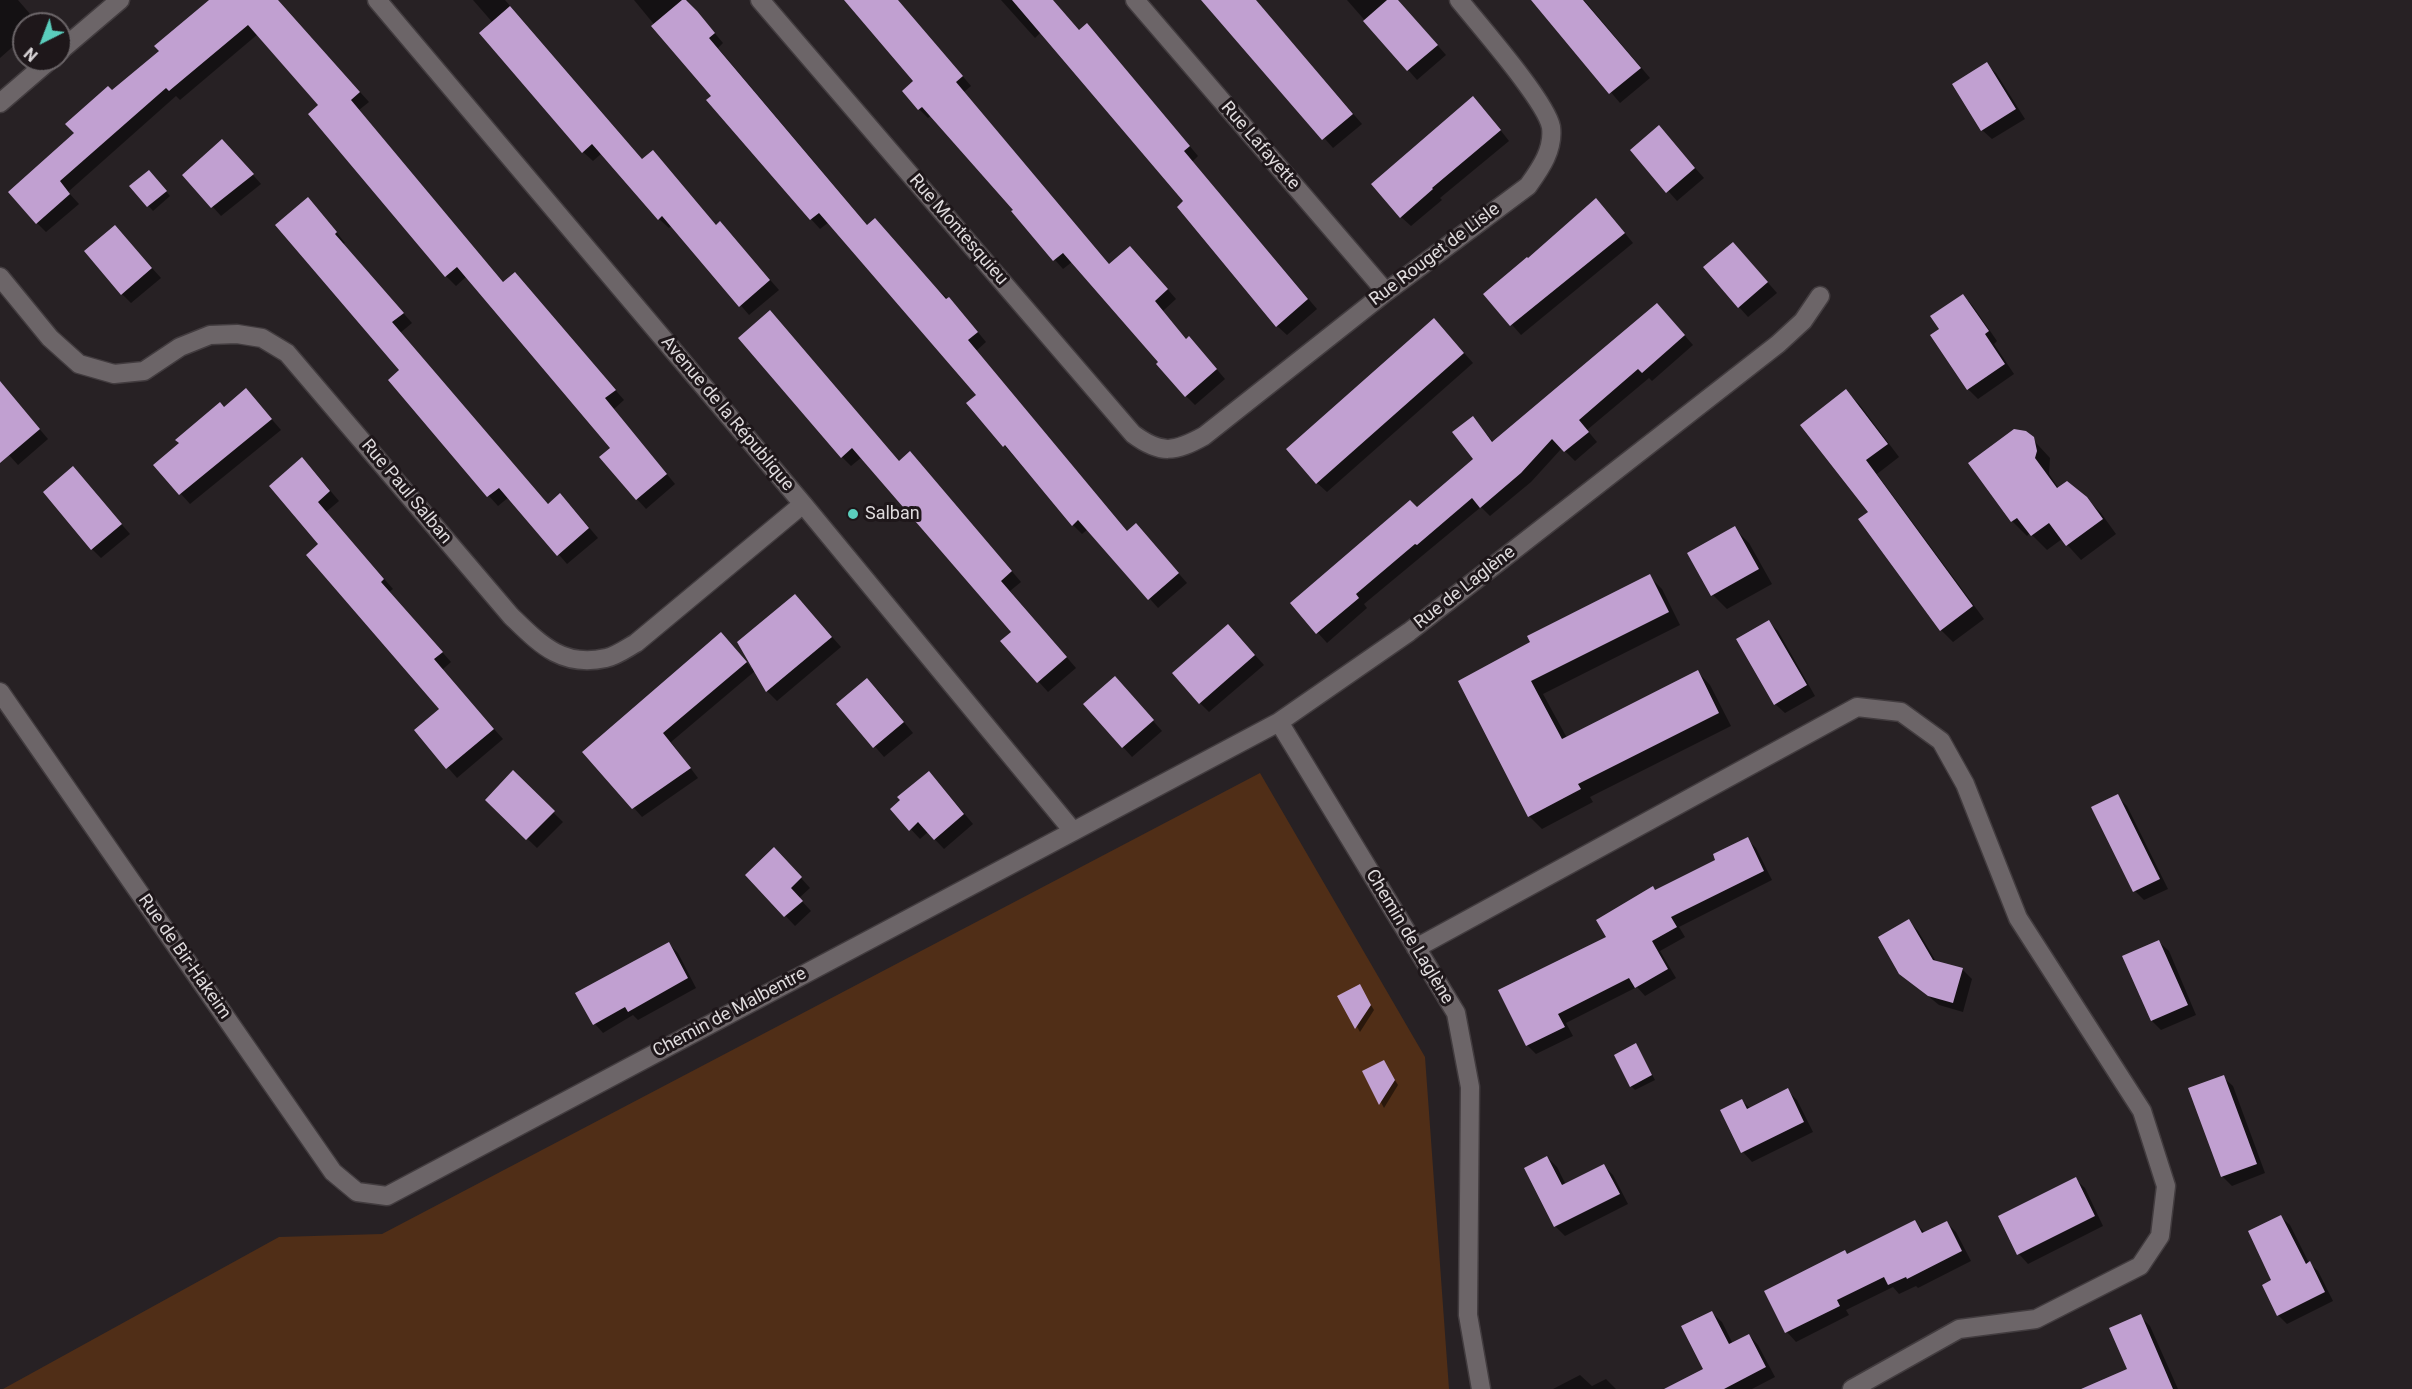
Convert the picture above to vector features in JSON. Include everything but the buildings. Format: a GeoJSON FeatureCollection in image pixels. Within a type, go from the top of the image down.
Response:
{"type":"FeatureCollection","features":[{"type":"Feature","properties":{"kind":"street"},"geometry":{"type":"LineString","coordinates":[[72,41],[120,0]]}},
{"type":"Feature","properties":{"kind":"street","name":"Avenue de la République"},"geometry":{"type":"LineString","coordinates":[[377,0],[803,504],[1073,831]]}},
{"type":"Feature","properties":{"kind":"street","name":"Rue Montesquieu"},"geometry":{"type":"LineString","coordinates":[[760,0],[1132,434],[1146,444],[1163,449]]}},
{"type":"Feature","properties":{"kind":"street","name":"Rue Lafayette"},"geometry":{"type":"LineString","coordinates":[[1135,0],[1386,292]]}},
{"type":"Feature","properties":{"kind":"street","name":"Rue Rouget de Lisle"},"geometry":{"type":"LineString","coordinates":[[1163,449],[1182,448],[1204,436],[1386,292],[1528,186],[1541,167],[1550,148],[1551,127],[1536,98],[1460,0]]}},
{"type":"Feature","properties":{"kind":"street"},"geometry":{"type":"LineString","coordinates":[[0,103],[36,72]]}},
{"type":"Feature","properties":{"kind":"street","name":"Rue Paul Salban"},"geometry":{"type":"LineString","coordinates":[[0,277],[50,338],[79,364],[114,374],[144,371],[180,347],[210,335],[237,334],[262,338],[287,353],[511,616],[544,648],[578,660],[608,658],[636,643],[803,504]]}},
{"type":"Feature","properties":{"kind":"street","name":"Rue de Laglène"},"geometry":{"type":"LineString","coordinates":[[1073,831],[1279,722],[1409,632],[1778,344],[1803,321],[1820,296]]}},
{"type":"Feature","properties":{"kind":"street","name":"Rue de Bir-Hakeim"},"geometry":{"type":"LineString","coordinates":[[0,692],[333,1172],[357,1192],[387,1196]]}},
{"type":"Feature","properties":{"kind":"street"},"geometry":{"type":"LineString","coordinates":[[1416,948],[1857,707],[1901,712],[1941,741],[1965,784],[2018,918],[2142,1111],[2166,1186],[2160,1236],[2140,1266],[2036,1319],[1959,1329],[1852,1389]]}},
{"type":"Feature","properties":{"kind":"street","name":"Chemin de Laglène"},"geometry":{"type":"LineString","coordinates":[[1279,722],[1456,1013],[1470,1087],[1468,1315],[1481,1389]]}},
{"type":"Feature","properties":{"kind":"street","name":"Chemin de Malbentre"},"geometry":{"type":"LineString","coordinates":[[387,1196],[1073,831]]}},
{"type":"Feature","properties":{"kind":"shaded area"},"geometry":{"type":"Polygon","coordinates":[[[1260,773],[1425,1057],[1449,1389],[3,1389],[279,1237],[382,1234],[1260,773]]]}},
{"type":"Feature","properties":{"kind":"place","name":"Salban"},"geometry":{"type":"Point","coordinates":[853,514]}}]}
